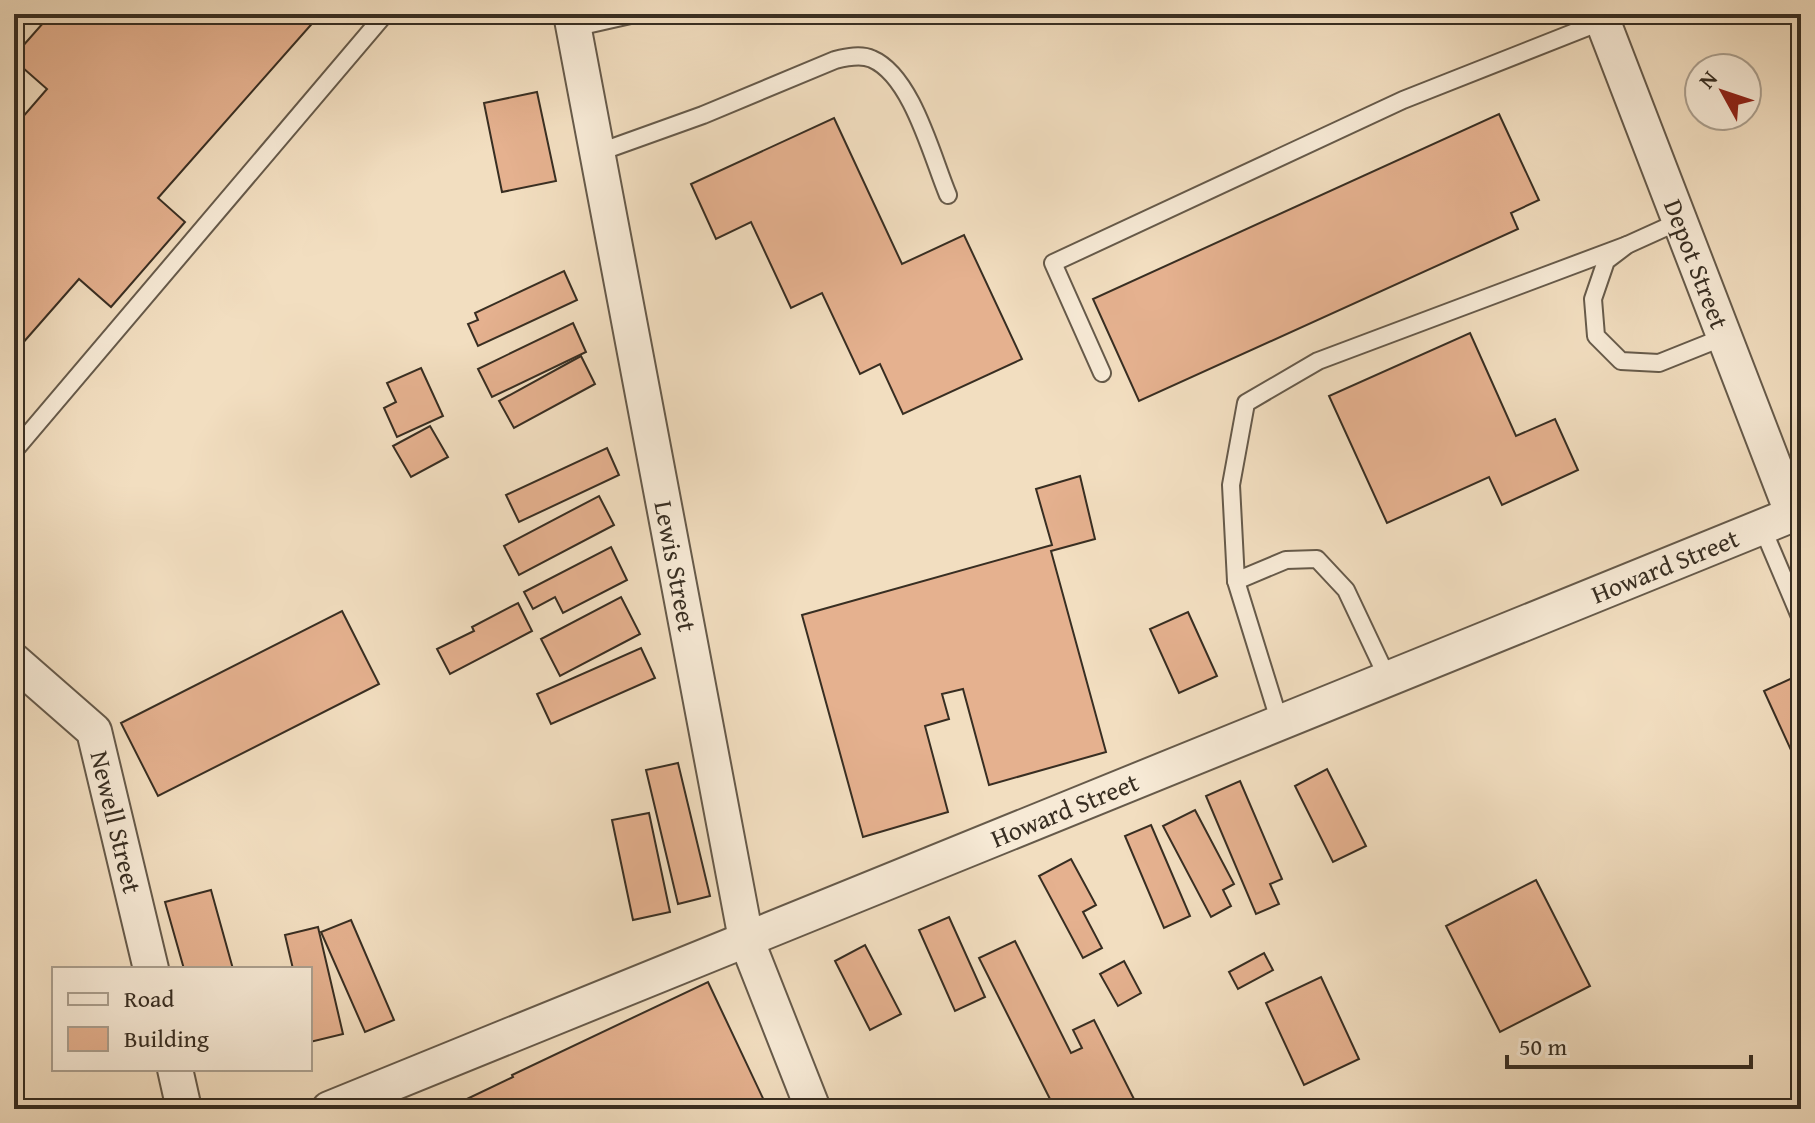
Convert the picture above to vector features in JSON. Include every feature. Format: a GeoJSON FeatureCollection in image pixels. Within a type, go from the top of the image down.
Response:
{"type":"FeatureCollection","features":[{"type":"Feature","properties":{"kind":"street","name":"Depot Street"},"geometry":{"type":"LineString","coordinates":[[1602,17],[1724,337],[1785,518]]}},
{"type":"Feature","properties":{"kind":"street","name":"Lewis Street"},"geometry":{"type":"LineString","coordinates":[[572,21],[746,939],[813,1109]]}},
{"type":"Feature","properties":{"kind":"street","name":"Howard Street"},"geometry":{"type":"LineString","coordinates":[[329,1109],[1785,518]]}},
{"type":"Feature","properties":{"kind":"street","name":"Newell Street"},"geometry":{"type":"LineString","coordinates":[[14,661],[94,731],[151,967]]}},
{"type":"Feature","properties":{"kind":"street"},"geometry":{"type":"LineString","coordinates":[[175,1071],[184,1109]]}},
{"type":"Feature","properties":{"kind":"lane"},"geometry":{"type":"LineString","coordinates":[[14,451],[385,14]]}},
{"type":"Feature","properties":{"kind":"lane"},"geometry":{"type":"LineString","coordinates":[[572,21],[635,14]]}},
{"type":"Feature","properties":{"kind":"lane"},"geometry":{"type":"LineString","coordinates":[[1102,373],[1053,263],[1403,100],[1602,17]]}},
{"type":"Feature","properties":{"kind":"lane"},"geometry":{"type":"LineString","coordinates":[[597,153],[703,115],[835,60],[852,56],[871,58],[891,71],[908,95],[948,195]]}},
{"type":"Feature","properties":{"kind":"lane"},"geometry":{"type":"LineString","coordinates":[[1280,723],[1236,581],[1231,485],[1246,403],[1318,361],[1627,245],[1680,221]]}},
{"type":"Feature","properties":{"kind":"lane"},"geometry":{"type":"LineString","coordinates":[[1627,245],[1606,261],[1593,299],[1596,336],[1621,361],[1659,363],[1724,337]]}},
{"type":"Feature","properties":{"kind":"lane"},"geometry":{"type":"LineString","coordinates":[[1785,518],[1801,619]]}},
{"type":"Feature","properties":{"kind":"lane"},"geometry":{"type":"LineString","coordinates":[[1236,581],[1286,560],[1317,559],[1346,590],[1388,679]]}},
{"type":"Feature","properties":{"kind":"building"},"geometry":{"type":"Polygon","coordinates":[[[51,14],[313,14],[317,18],[158,198],[185,222],[111,307],[79,279],[14,353],[14,127],[47,89],[14,60],[14,56],[51,14]]]}},
{"type":"Feature","properties":{"kind":"building"},"geometry":{"type":"Polygon","coordinates":[[[537,92],[556,181],[502,192],[484,103],[537,92]]]}},
{"type":"Feature","properties":{"kind":"building"},"geometry":{"type":"Polygon","coordinates":[[[1499,114],[1539,200],[1511,213],[1518,229],[1139,401],[1093,299],[1499,114]]]}},
{"type":"Feature","properties":{"kind":"building"},"geometry":{"type":"Polygon","coordinates":[[[834,118],[902,264],[964,235],[1022,359],[903,414],[880,364],[860,374],[822,293],[791,308],[751,222],[716,239],[691,184],[834,118]]]}},
{"type":"Feature","properties":{"kind":"building"},"geometry":{"type":"Polygon","coordinates":[[[564,271],[577,300],[478,346],[468,324],[478,320],[475,313],[564,271]]]}},
{"type":"Feature","properties":{"kind":"building"},"geometry":{"type":"Polygon","coordinates":[[[573,323],[586,352],[492,397],[478,369],[573,323]]]}},
{"type":"Feature","properties":{"kind":"building"},"geometry":{"type":"Polygon","coordinates":[[[1470,333],[1516,436],[1555,419],[1578,470],[1502,505],[1489,477],[1387,523],[1329,396],[1470,333]]]}},
{"type":"Feature","properties":{"kind":"building"},"geometry":{"type":"Polygon","coordinates":[[[581,356],[595,384],[514,428],[499,401],[581,356]]]}},
{"type":"Feature","properties":{"kind":"building"},"geometry":{"type":"Polygon","coordinates":[[[421,368],[443,416],[397,437],[384,408],[396,402],[387,383],[421,368]]]}},
{"type":"Feature","properties":{"kind":"building"},"geometry":{"type":"Polygon","coordinates":[[[430,426],[448,457],[411,477],[393,446],[430,426]]]}},
{"type":"Feature","properties":{"kind":"building"},"geometry":{"type":"Polygon","coordinates":[[[607,448],[619,475],[519,522],[506,495],[607,448]]]}},
{"type":"Feature","properties":{"kind":"building"},"geometry":{"type":"Polygon","coordinates":[[[1080,476],[1095,539],[1051,551],[1106,752],[989,785],[963,689],[942,694],[949,719],[925,726],[948,812],[863,837],[802,615],[1052,545],[1036,489],[1080,476]]]}},
{"type":"Feature","properties":{"kind":"building"},"geometry":{"type":"Polygon","coordinates":[[[599,496],[614,525],[519,575],[504,546],[599,496]]]}},
{"type":"Feature","properties":{"kind":"building"},"geometry":{"type":"Polygon","coordinates":[[[611,547],[627,580],[563,613],[555,597],[533,609],[524,592],[611,547]]]}},
{"type":"Feature","properties":{"kind":"building"},"geometry":{"type":"Polygon","coordinates":[[[621,597],[640,634],[560,676],[541,639],[621,597]]]}},
{"type":"Feature","properties":{"kind":"building"},"geometry":{"type":"Polygon","coordinates":[[[518,603],[532,631],[450,674],[437,649],[474,631],[472,627],[518,603]]]}},
{"type":"Feature","properties":{"kind":"building"},"geometry":{"type":"Polygon","coordinates":[[[342,611],[379,684],[158,796],[121,723],[342,611]]]}},
{"type":"Feature","properties":{"kind":"building"},"geometry":{"type":"Polygon","coordinates":[[[1188,612],[1217,676],[1179,693],[1150,629],[1188,612]]]}},
{"type":"Feature","properties":{"kind":"building"},"geometry":{"type":"Polygon","coordinates":[[[641,648],[655,678],[551,724],[537,694],[641,648]]]}},
{"type":"Feature","properties":{"kind":"building"},"geometry":{"type":"Polygon","coordinates":[[[1801,674],[1801,772],[1764,691],[1801,674]]]}},
{"type":"Feature","properties":{"kind":"building"},"geometry":{"type":"Polygon","coordinates":[[[678,763],[710,896],[678,904],[646,770],[678,763]]]}},
{"type":"Feature","properties":{"kind":"building"},"geometry":{"type":"Polygon","coordinates":[[[1327,769],[1366,846],[1333,862],[1295,786],[1327,769]]]}},
{"type":"Feature","properties":{"kind":"building"},"geometry":{"type":"Polygon","coordinates":[[[1240,781],[1282,879],[1270,884],[1279,904],[1256,914],[1206,796],[1240,781]]]}},
{"type":"Feature","properties":{"kind":"building"},"geometry":{"type":"Polygon","coordinates":[[[1195,810],[1234,884],[1223,890],[1231,906],[1211,917],[1163,826],[1195,810]]]}},
{"type":"Feature","properties":{"kind":"building"},"geometry":{"type":"Polygon","coordinates":[[[649,813],[670,912],[633,920],[612,820],[649,813]]]}},
{"type":"Feature","properties":{"kind":"building"},"geometry":{"type":"Polygon","coordinates":[[[1151,825],[1190,916],[1164,928],[1125,836],[1151,825]]]}},
{"type":"Feature","properties":{"kind":"building"},"geometry":{"type":"Polygon","coordinates":[[[1071,859],[1096,905],[1083,912],[1102,948],[1083,958],[1039,876],[1071,859]]]}},
{"type":"Feature","properties":{"kind":"building"},"geometry":{"type":"Polygon","coordinates":[[[1536,880],[1590,986],[1500,1032],[1446,926],[1536,880]]]}},
{"type":"Feature","properties":{"kind":"building"},"geometry":{"type":"Polygon","coordinates":[[[211,890],[232,967],[183,967],[165,902],[211,890]]]}},
{"type":"Feature","properties":{"kind":"building"},"geometry":{"type":"Polygon","coordinates":[[[949,917],[985,997],[955,1011],[919,930],[949,917]]]}},
{"type":"Feature","properties":{"kind":"building"},"geometry":{"type":"Polygon","coordinates":[[[351,920],[394,1020],[365,1032],[321,932],[351,920]]]}},
{"type":"Feature","properties":{"kind":"building"},"geometry":{"type":"Polygon","coordinates":[[[318,927],[343,1034],[312,1042],[312,967],[293,967],[285,935],[318,927]]]}},
{"type":"Feature","properties":{"kind":"building"},"geometry":{"type":"Polygon","coordinates":[[[1015,941],[1071,1053],[1082,1048],[1073,1030],[1094,1020],[1139,1109],[1078,1109],[1075,1105],[1055,1109],[979,958],[1015,941]]]}},
{"type":"Feature","properties":{"kind":"building"},"geometry":{"type":"Polygon","coordinates":[[[865,945],[901,1014],[870,1030],[835,961],[865,945]]]}},
{"type":"Feature","properties":{"kind":"building"},"geometry":{"type":"Polygon","coordinates":[[[1264,953],[1273,970],[1238,989],[1229,972],[1264,953]]]}},
{"type":"Feature","properties":{"kind":"building"},"geometry":{"type":"Polygon","coordinates":[[[1124,961],[1141,993],[1118,1006],[1100,974],[1124,961]]]}},
{"type":"Feature","properties":{"kind":"building"},"geometry":{"type":"Polygon","coordinates":[[[1321,977],[1359,1059],[1304,1085],[1266,1003],[1321,977]]]}},
{"type":"Feature","properties":{"kind":"building"},"geometry":{"type":"Polygon","coordinates":[[[708,982],[768,1109],[446,1109],[512,1075],[708,982]]]}}]}
